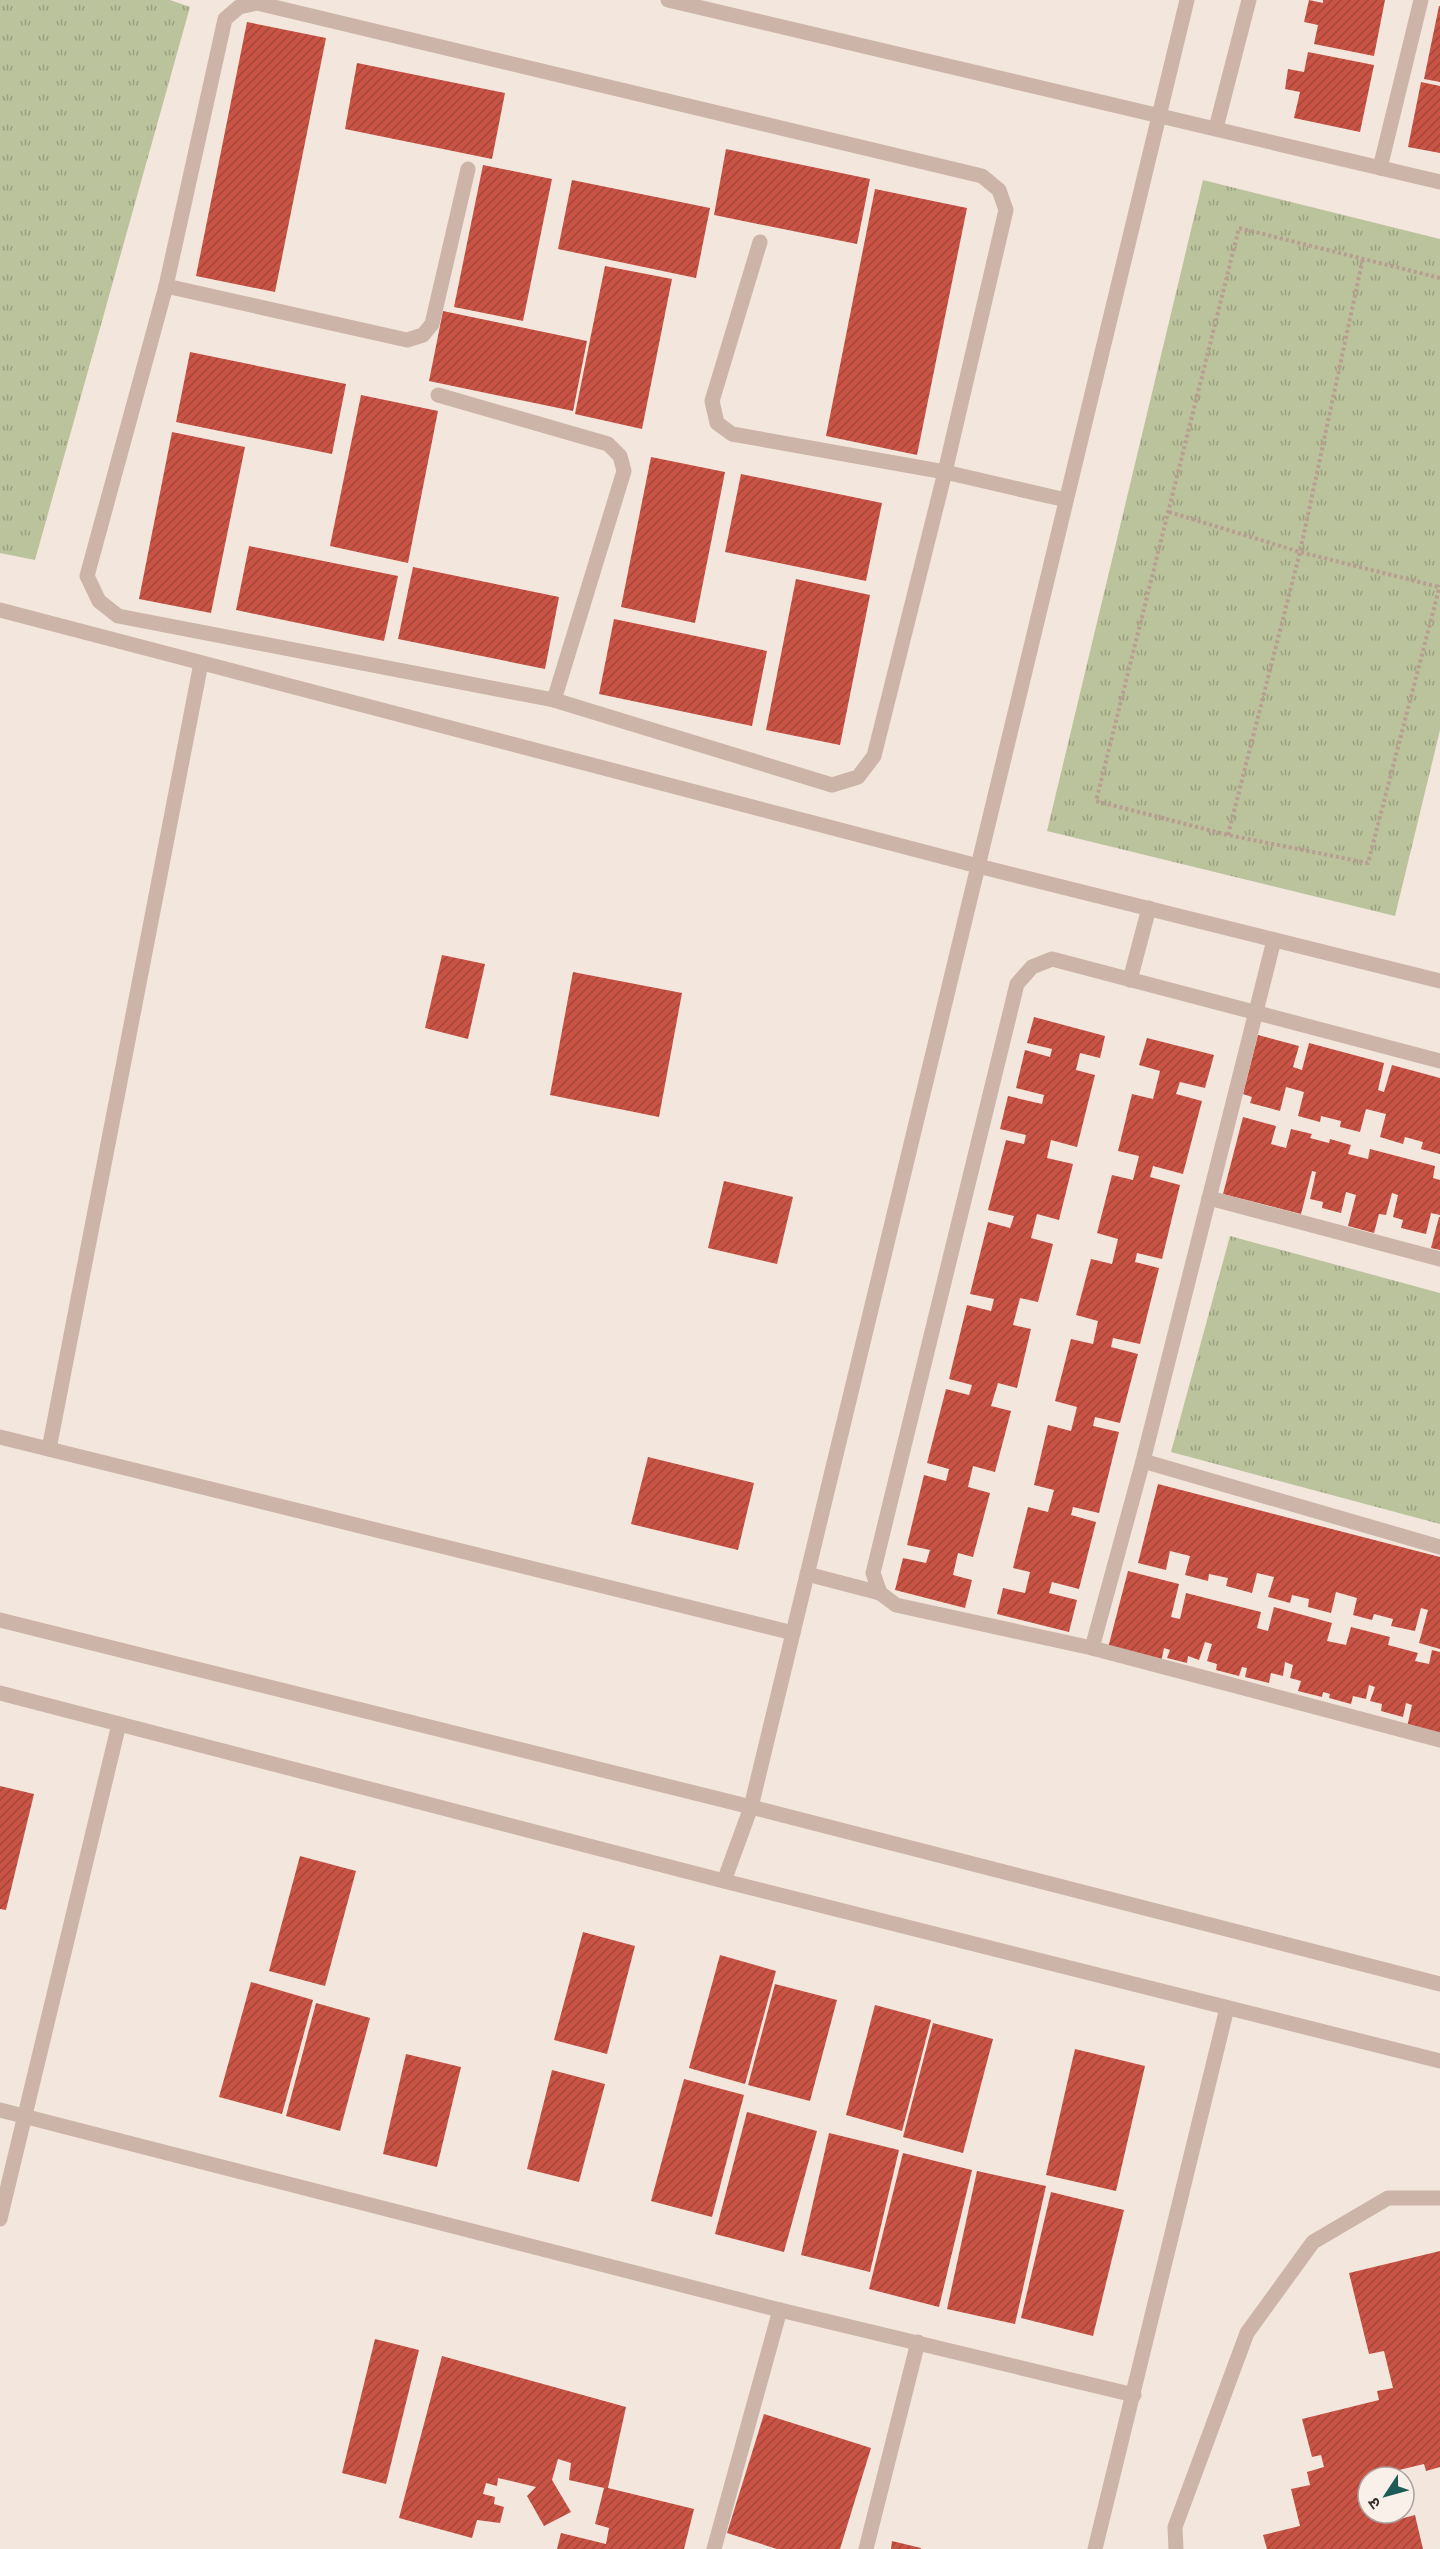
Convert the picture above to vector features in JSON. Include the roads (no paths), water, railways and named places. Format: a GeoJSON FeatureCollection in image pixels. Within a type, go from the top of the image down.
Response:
{"type":"FeatureCollection","features":[{"type":"Feature","properties":{"kind":"street"},"geometry":{"type":"LineString","coordinates":[[668,0],[1440,182]]}},
{"type":"Feature","properties":{"kind":"street"},"geometry":{"type":"LineString","coordinates":[[724,1881],[751,1807],[1187,0]]}},
{"type":"Feature","properties":{"kind":"street"},"geometry":{"type":"LineString","coordinates":[[1216,128],[1249,0]]}},
{"type":"Feature","properties":{"kind":"street"},"geometry":{"type":"LineString","coordinates":[[1380,168],[1421,0]]}},
{"type":"Feature","properties":{"kind":"street"},"geometry":{"type":"LineString","coordinates":[[256,3],[982,176],[999,190],[1006,210],[945,472],[874,756],[858,777],[832,785],[554,700],[118,616],[99,601],[87,576],[166,286],[225,19],[239,8],[256,3]]}},
{"type":"Feature","properties":{"kind":"street"},"geometry":{"type":"LineString","coordinates":[[166,286],[407,340],[423,335],[432,324],[468,169]]}},
{"type":"Feature","properties":{"kind":"street"},"geometry":{"type":"LineString","coordinates":[[760,242],[712,401],[717,423],[732,434],[945,472],[1066,500]]}},
{"type":"Feature","properties":{"kind":"street"},"geometry":{"type":"LineString","coordinates":[[438,396],[608,444],[620,456],[624,471],[554,700]]}},
{"type":"Feature","properties":{"kind":"street"},"geometry":{"type":"LineString","coordinates":[[0,610],[978,866],[1440,981]]}},
{"type":"Feature","properties":{"kind":"street"},"geometry":{"type":"LineString","coordinates":[[49,1449],[201,663]]}},
{"type":"Feature","properties":{"kind":"street"},"geometry":{"type":"LineString","coordinates":[[1130,980],[1149,909]]}},
{"type":"Feature","properties":{"kind":"street"},"geometry":{"type":"LineString","coordinates":[[1092,1648],[1143,1461],[1274,940]]}},
{"type":"Feature","properties":{"kind":"street"},"geometry":{"type":"LineString","coordinates":[[880,1593],[873,1573],[1017,984],[1032,967],[1052,959],[1440,1061]]}},
{"type":"Feature","properties":{"kind":"street"},"geometry":{"type":"LineString","coordinates":[[1209,1198],[1440,1260]]}},
{"type":"Feature","properties":{"kind":"street"},"geometry":{"type":"LineString","coordinates":[[0,1437],[792,1633]]}},
{"type":"Feature","properties":{"kind":"street"},"geometry":{"type":"LineString","coordinates":[[1143,1461],[1440,1547]]}},
{"type":"Feature","properties":{"kind":"street"},"geometry":{"type":"LineString","coordinates":[[807,1574],[880,1593],[896,1605],[1092,1648],[1440,1740]]}},
{"type":"Feature","properties":{"kind":"street"},"geometry":{"type":"LineString","coordinates":[[0,1620],[751,1807],[1440,1984]]}},
{"type":"Feature","properties":{"kind":"street"},"geometry":{"type":"LineString","coordinates":[[0,1693],[724,1881],[1440,2061]]}},
{"type":"Feature","properties":{"kind":"street"},"geometry":{"type":"LineString","coordinates":[[0,2219],[119,1724]]}},
{"type":"Feature","properties":{"kind":"street"},"geometry":{"type":"LineString","coordinates":[[1095,2549],[1227,2008]]}},
{"type":"Feature","properties":{"kind":"street"},"geometry":{"type":"LineString","coordinates":[[0,2110],[780,2310],[1134,2394]]}},
{"type":"Feature","properties":{"kind":"street"},"geometry":{"type":"LineString","coordinates":[[1176,2549],[1175,2527],[1247,2333],[1313,2242],[1388,2198],[1440,2198]]}},
{"type":"Feature","properties":{"kind":"street"},"geometry":{"type":"LineString","coordinates":[[714,2549],[780,2310]]}},
{"type":"Feature","properties":{"kind":"street"},"geometry":{"type":"LineString","coordinates":[[866,2549],[918,2342]]}}]}
